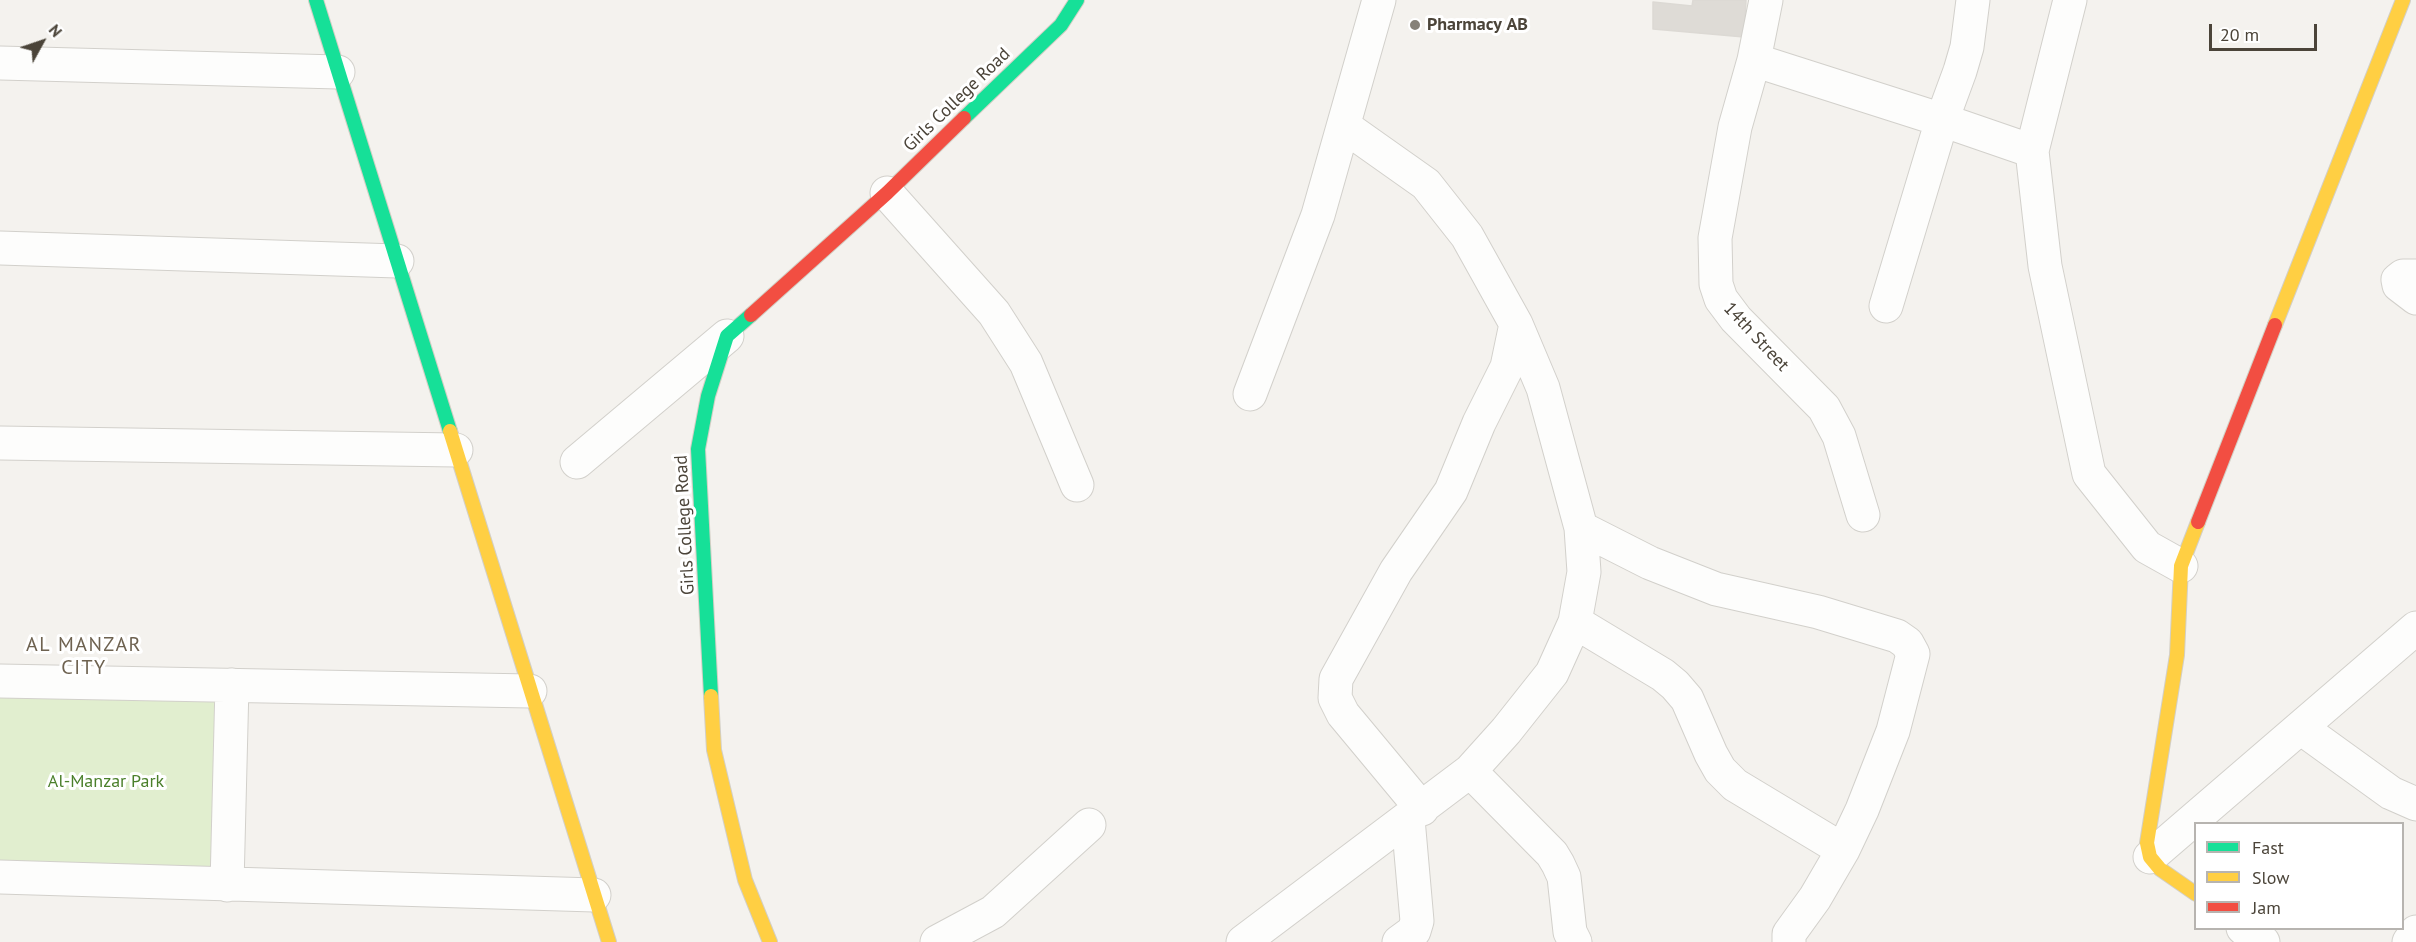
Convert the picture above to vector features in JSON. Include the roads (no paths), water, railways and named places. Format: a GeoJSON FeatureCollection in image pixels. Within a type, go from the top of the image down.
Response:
{"type":"FeatureCollection","features":[{"type":"Feature","properties":{"kind":"street"},"geometry":{"type":"LineString","coordinates":[[316,0],[609,942]]}},
{"type":"Feature","properties":{"kind":"street","name":"Girls College Road"},"geometry":{"type":"LineString","coordinates":[[770,942],[745,880],[714,750],[698,449],[708,396],[727,336],[887,193],[1062,25],[1077,0]]}},
{"type":"Feature","properties":{"kind":"street"},"geometry":{"type":"LineString","coordinates":[[1250,394],[1318,215],[1379,0]]}},
{"type":"Feature","properties":{"kind":"street","name":"14th Street"},"geometry":{"type":"LineString","coordinates":[[1766,0],[1754,60],[1735,127],[1715,238],[1716,284],[1721,299],[1736,319],[1824,408],[1839,436],[1863,515]]}},
{"type":"Feature","properties":{"kind":"street"},"geometry":{"type":"LineString","coordinates":[[1886,306],[1942,120],[1967,47],[1973,0]]}},
{"type":"Feature","properties":{"kind":"street"},"geometry":{"type":"LineString","coordinates":[[2070,0],[2032,151],[2045,267],[2089,474],[2147,547],[2181,566]]}},
{"type":"Feature","properties":{"kind":"street"},"geometry":{"type":"LineString","coordinates":[[2194,893],[2160,870],[2150,857],[2147,843],[2177,655],[2181,566],[2403,0]]}},
{"type":"Feature","properties":{"kind":"street"},"geometry":{"type":"LineString","coordinates":[[1754,60],[2032,151]]}},
{"type":"Feature","properties":{"kind":"street"},"geometry":{"type":"LineString","coordinates":[[0,63],[338,72]]}},
{"type":"Feature","properties":{"kind":"street"},"geometry":{"type":"LineString","coordinates":[[1243,942],[1470,771],[1506,731],[1552,673],[1575,622],[1584,572],[1581,528],[1543,388],[1516,324],[1467,236],[1426,184],[1344,126]]}},
{"type":"Feature","properties":{"kind":"street"},"geometry":{"type":"LineString","coordinates":[[887,193],[994,313],[1026,363],[1077,485]]}},
{"type":"Feature","properties":{"kind":"street"},"geometry":{"type":"LineString","coordinates":[[0,248],[397,261]]}},
{"type":"Feature","properties":{"kind":"street"},"geometry":{"type":"LineString","coordinates":[[1399,942],[1414,931],[1417,921],[1415,814],[1343,714],[1335,698],[1336,679],[1396,571],[1451,491],[1479,423],[1507,367],[1516,324]]}},
{"type":"Feature","properties":{"kind":"street"},"geometry":{"type":"LineString","coordinates":[[577,462],[727,336]]}},
{"type":"Feature","properties":{"kind":"street"},"geometry":{"type":"LineString","coordinates":[[0,443],[456,450]]}},
{"type":"Feature","properties":{"kind":"street"},"geometry":{"type":"LineString","coordinates":[[1581,528],[1650,563],[1716,589],[1858,624],[1897,636],[1907,643],[1913,654],[1893,732],[1862,810],[1843,850],[1815,898],[1789,934],[1789,942]]}},
{"type":"Feature","properties":{"kind":"street"},"geometry":{"type":"LineString","coordinates":[[1575,622],[1663,675],[1675,685],[1688,699],[1716,762],[1736,785],[1843,850]]}},
{"type":"Feature","properties":{"kind":"street"},"geometry":{"type":"LineString","coordinates":[[2150,857],[2416,628]]}},
{"type":"Feature","properties":{"kind":"street"},"geometry":{"type":"LineString","coordinates":[[0,681],[530,691]]}},
{"type":"Feature","properties":{"kind":"street"},"geometry":{"type":"LineString","coordinates":[[227,885],[232,685]]}},
{"type":"Feature","properties":{"kind":"street"},"geometry":{"type":"LineString","coordinates":[[2301,728],[2391,793],[2416,804]]}},
{"type":"Feature","properties":{"kind":"street"},"geometry":{"type":"LineString","coordinates":[[1470,771],[1552,854],[1564,877],[1570,932],[1575,942]]}},
{"type":"Feature","properties":{"kind":"street"},"geometry":{"type":"LineString","coordinates":[[937,942],[993,912],[1089,825]]}},
{"type":"Feature","properties":{"kind":"street"},"geometry":{"type":"LineString","coordinates":[[0,878],[594,895]]}},
{"type":"Feature","properties":{"kind":"street"},"geometry":{"type":"LineString","coordinates":[[2247,930],[2262,942]]}},
{"type":"Feature","properties":{"kind":"street"},"geometry":{"type":"LineString","coordinates":[[2409,942],[2416,933]]}},
{"type":"Feature","properties":{"kind":"place","name":"Pharmacy AB"},"geometry":{"type":"Point","coordinates":[1415,25]}},
{"type":"Feature","properties":{"kind":"district","name":"AL MANZAR CITY"},"geometry":{"type":"Point","coordinates":[84,656]}},
{"type":"Feature","properties":{"kind":"park label","name":"Al-Manzar Park"},"geometry":{"type":"Point","coordinates":[106,782]}}]}
